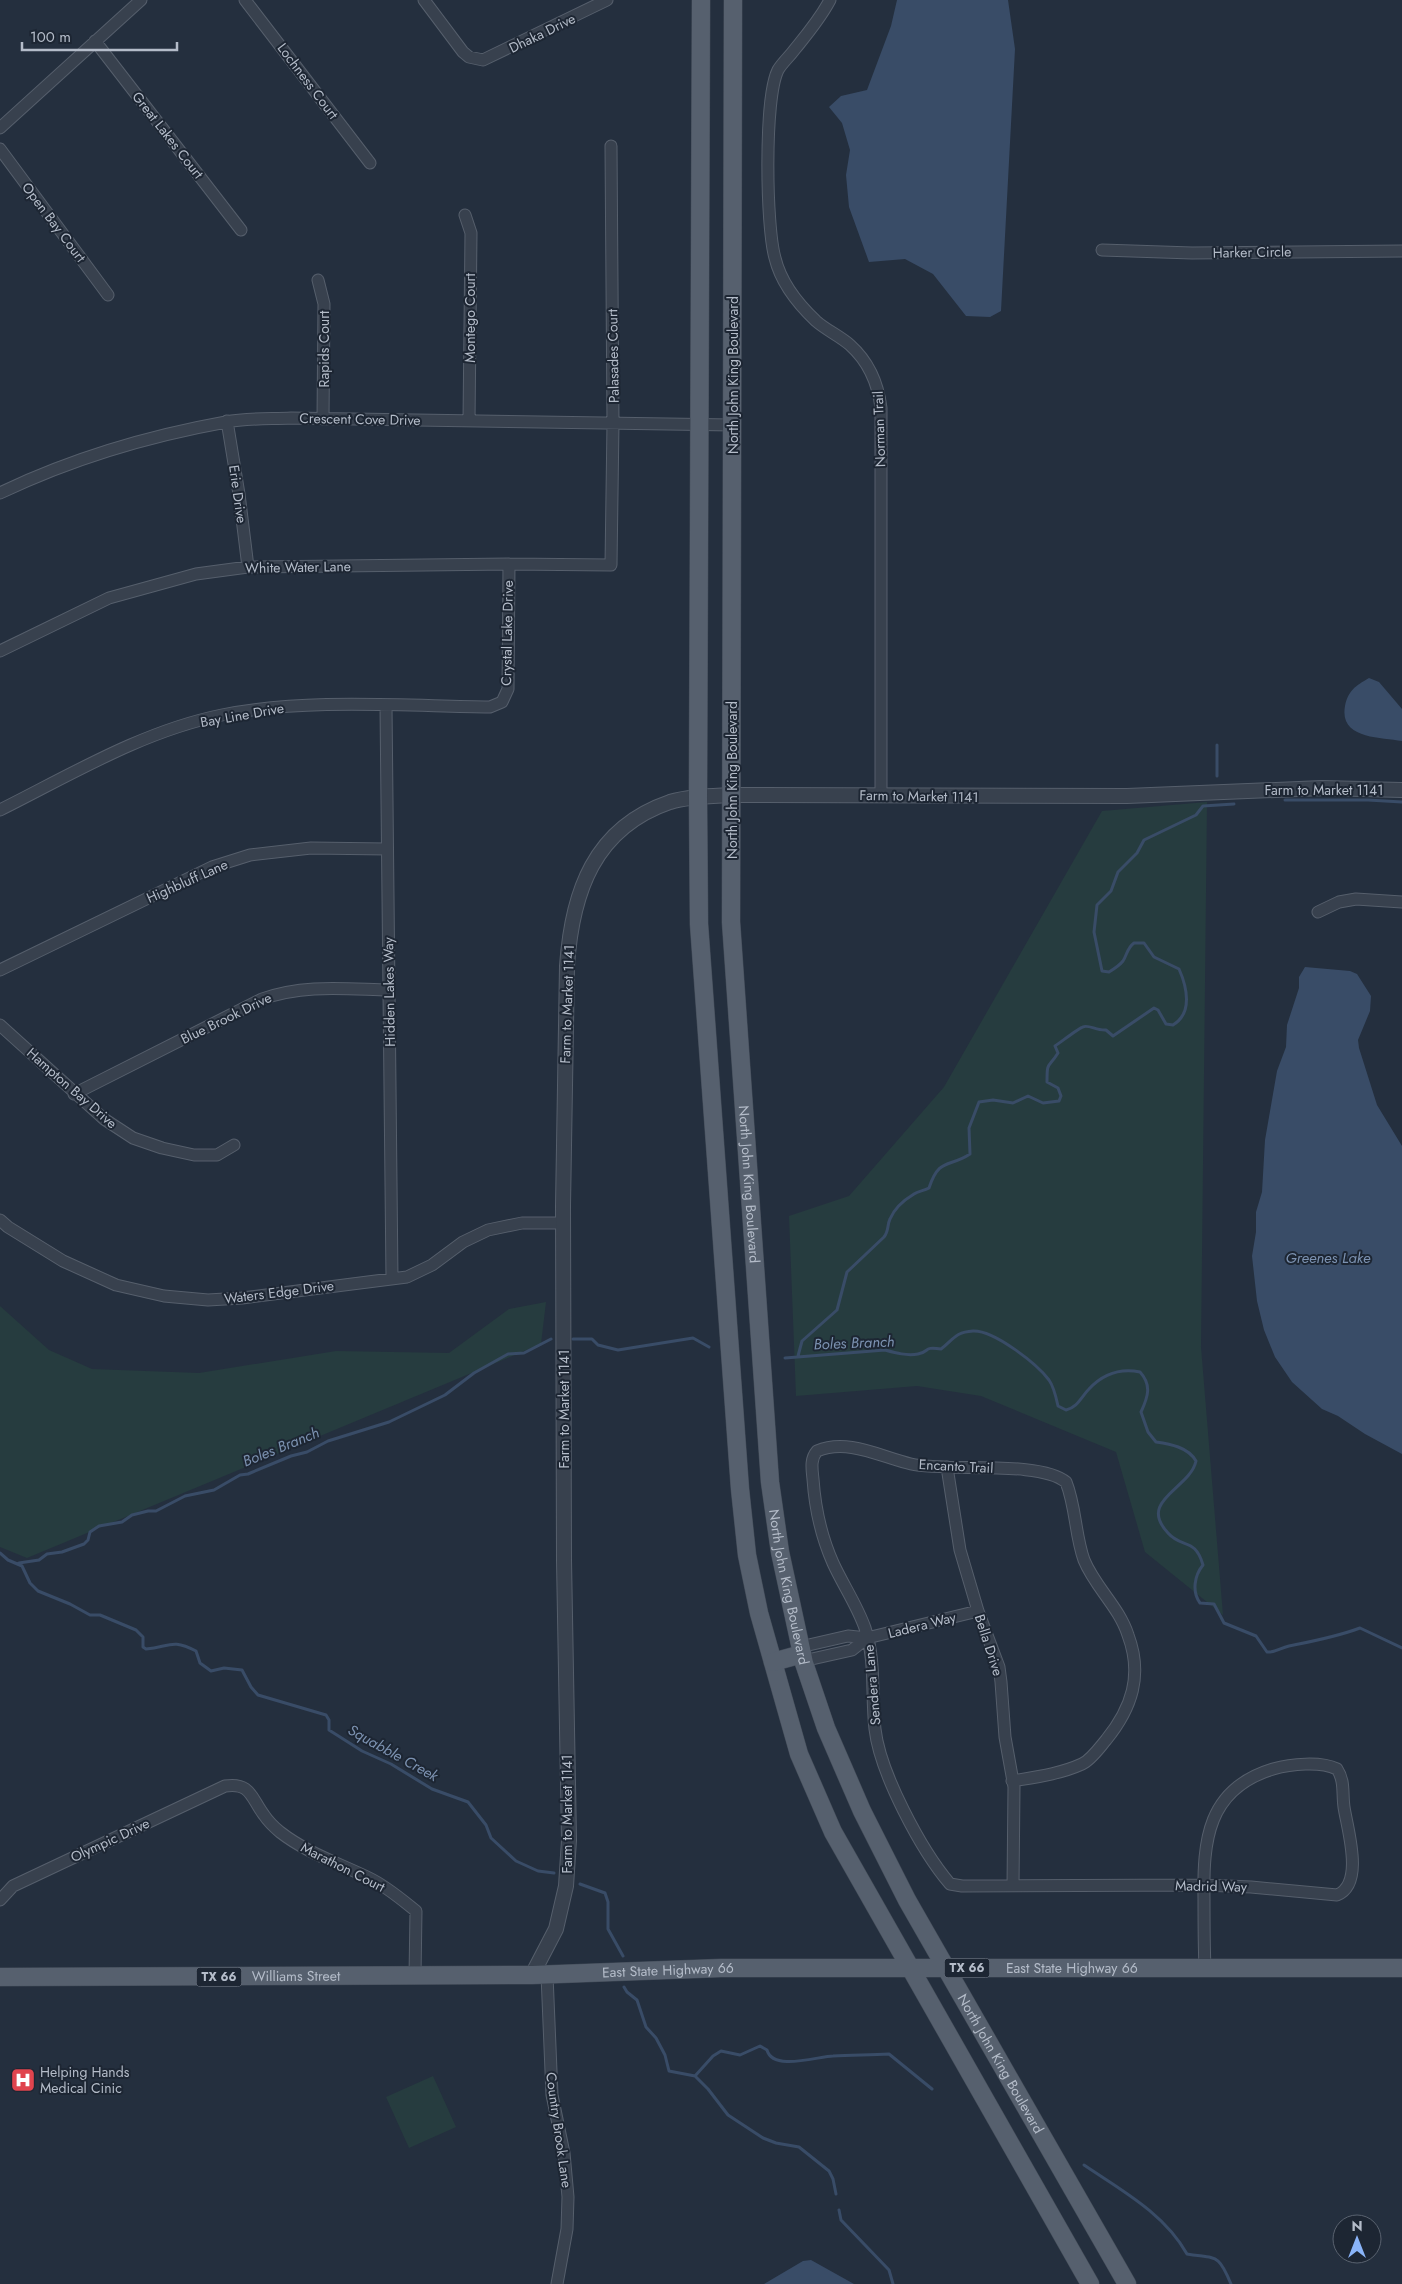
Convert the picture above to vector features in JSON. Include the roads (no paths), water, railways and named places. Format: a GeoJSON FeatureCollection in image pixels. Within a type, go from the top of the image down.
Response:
{"type":"FeatureCollection","features":[{"type":"Feature","properties":{"kind":"main road"},"geometry":{"type":"LineString","coordinates":[[701,0],[698,798],[700,924],[740,1490],[747,1555],[759,1613],[799,1754],[830,1824],[1090,2284]]}},
{"type":"Feature","properties":{"kind":"main road","name":"North John King Boulevard"},"geometry":{"type":"LineString","coordinates":[[734,0],[731,922],[770,1482],[780,1552],[802,1654],[826,1728],[862,1811],[907,1900],[1127,2284]]}},
{"type":"Feature","properties":{"kind":"main road"},"geometry":{"type":"LineString","coordinates":[[724,1264],[754,1262]]}},
{"type":"Feature","properties":{"kind":"main road"},"geometry":{"type":"LineString","coordinates":[[773,1662],[802,1654]]}},
{"type":"Feature","properties":{"kind":"main road","name":"East State Highway 66"},"geometry":{"type":"LineString","coordinates":[[540,1975],[721,1968],[1402,1968]]}},
{"type":"Feature","properties":{"kind":"main road","name":"Williams Street"},"geometry":{"type":"LineString","coordinates":[[0,1977],[540,1975]]}},
{"type":"Feature","properties":{"kind":"street"},"geometry":{"type":"LineString","coordinates":[[0,128],[141,0]]}},
{"type":"Feature","properties":{"kind":"street","name":"Lochness Court"},"geometry":{"type":"LineString","coordinates":[[246,0],[370,163]]}},
{"type":"Feature","properties":{"kind":"street","name":"Dhaka Drive"},"geometry":{"type":"LineString","coordinates":[[424,0],[463,52],[476,60],[491,58],[607,0]]}},
{"type":"Feature","properties":{"kind":"street","name":"Norman Trail"},"geometry":{"type":"LineString","coordinates":[[830,0],[820,20],[778,70],[771,94],[768,132],[771,232],[775,258],[790,292],[817,322],[850,345],[867,363],[879,387],[881,408],[881,796]]}},
{"type":"Feature","properties":{"kind":"street","name":"Great Lakes Court"},"geometry":{"type":"LineString","coordinates":[[96,41],[241,230]]}},
{"type":"Feature","properties":{"kind":"street","name":"Palasades Court"},"geometry":{"type":"LineString","coordinates":[[611,146],[613,423],[611,565]]}},
{"type":"Feature","properties":{"kind":"street","name":"Open Bay Court"},"geometry":{"type":"LineString","coordinates":[[0,149],[108,295]]}},
{"type":"Feature","properties":{"kind":"street","name":"Montego Court"},"geometry":{"type":"LineString","coordinates":[[465,215],[470,233],[470,421]]}},
{"type":"Feature","properties":{"kind":"street","name":"Harker Circle"},"geometry":{"type":"LineString","coordinates":[[1102,250],[1192,253],[1402,251]]}},
{"type":"Feature","properties":{"kind":"street","name":"Rapids Court"},"geometry":{"type":"LineString","coordinates":[[318,280],[324,304],[323,419]]}},
{"type":"Feature","properties":{"kind":"street","name":"Crescent Cove Drive"},"geometry":{"type":"LineString","coordinates":[[0,493],[32,478],[87,457],[130,444],[227,421],[323,419],[732,425]]}},
{"type":"Feature","properties":{"kind":"street","name":"Erie Drive"},"geometry":{"type":"LineString","coordinates":[[227,421],[248,567]]}},
{"type":"Feature","properties":{"kind":"street","name":"White Water Lane"},"geometry":{"type":"LineString","coordinates":[[0,651],[109,598],[196,574],[248,567],[509,564],[611,565]]}},
{"type":"Feature","properties":{"kind":"street","name":"Crystal Lake Drive"},"geometry":{"type":"LineString","coordinates":[[502,702],[508,689],[509,564]]}},
{"type":"Feature","properties":{"kind":"street","name":"Bay Line Drive"},"geometry":{"type":"LineString","coordinates":[[0,810],[138,741],[221,715],[268,708],[320,705],[490,707],[502,702]]}},
{"type":"Feature","properties":{"kind":"street","name":"Hidden Lakes Way"},"geometry":{"type":"LineString","coordinates":[[386,706],[392,1278]]}},
{"type":"Feature","properties":{"kind":"street","name":"Farm to Market 1141"},"geometry":{"type":"LineString","coordinates":[[540,1975],[556,1928],[566,1886],[570,1840],[564,1560],[563,1223],[567,966],[570,929],[579,894],[594,862],[602,850],[628,825],[650,810],[672,801],[731,794],[1127,796],[1322,788],[1402,790]]}},
{"type":"Feature","properties":{"kind":"street","name":"Highbluff Lane"},"geometry":{"type":"LineString","coordinates":[[0,970],[212,867],[250,854],[311,848],[387,849]]}},
{"type":"Feature","properties":{"kind":"street"},"geometry":{"type":"LineString","coordinates":[[1318,912],[1339,902],[1356,899],[1402,902]]}},
{"type":"Feature","properties":{"kind":"street","name":"Blue Brook Drive"},"geometry":{"type":"LineString","coordinates":[[74,1094],[262,999],[283,991],[303,988],[389,990]]}},
{"type":"Feature","properties":{"kind":"street","name":"Hampton Bay Drive"},"geometry":{"type":"LineString","coordinates":[[0,1025],[74,1094],[104,1119],[133,1138],[162,1148],[194,1155],[217,1155],[234,1145]]}},
{"type":"Feature","properties":{"kind":"street","name":"Waters Edge Drive"},"geometry":{"type":"LineString","coordinates":[[0,1220],[8,1227],[72,1265],[116,1285],[164,1296],[208,1300],[242,1298],[407,1277],[432,1265],[463,1242],[488,1230],[522,1223],[563,1223]]}},
{"type":"Feature","properties":{"kind":"street","name":"Encanto Trail"},"geometry":{"type":"LineString","coordinates":[[817,1450],[830,1447],[854,1447],[912,1464],[1044,1473],[1060,1477],[1066,1482],[1084,1560],[1098,1585],[1121,1618],[1128,1634],[1135,1660],[1134,1690],[1121,1722],[1084,1763],[1054,1774],[1012,1781]]}},
{"type":"Feature","properties":{"kind":"street","name":"Sendera Lane"},"geometry":{"type":"LineString","coordinates":[[817,1450],[812,1463],[813,1489],[821,1533],[833,1563],[855,1605],[867,1638],[873,1672],[875,1731],[885,1766],[918,1837],[941,1874],[950,1884]]}},
{"type":"Feature","properties":{"kind":"street","name":"Bella Drive"},"geometry":{"type":"LineString","coordinates":[[947,1467],[960,1550],[978,1611],[999,1667],[1005,1737],[1012,1781],[1013,1886]]}},
{"type":"Feature","properties":{"kind":"street","name":"Ladera Way"},"geometry":{"type":"LineString","coordinates":[[802,1654],[852,1650],[867,1638],[978,1611]]}},
{"type":"Feature","properties":{"kind":"street","name":"Madrid Way"},"geometry":{"type":"LineString","coordinates":[[950,1884],[1251,1887],[1332,1895],[1342,1893],[1350,1880],[1352,1848],[1344,1808],[1343,1782],[1337,1769],[1325,1765],[1281,1767],[1266,1771],[1241,1785],[1220,1807],[1209,1828],[1204,1857],[1204,1886]]}},
{"type":"Feature","properties":{"kind":"street","name":"Marathon Court"},"geometry":{"type":"LineString","coordinates":[[224,1786],[234,1785],[249,1792],[264,1816],[294,1843],[321,1857],[371,1878],[416,1911],[415,1976]]}},
{"type":"Feature","properties":{"kind":"street","name":"Olympic Drive"},"geometry":{"type":"LineString","coordinates":[[0,1900],[13,1886],[224,1786]]}},
{"type":"Feature","properties":{"kind":"street"},"geometry":{"type":"LineString","coordinates":[[1204,1886],[1205,1968]]}},
{"type":"Feature","properties":{"kind":"street","name":"Country Brook Lane"},"geometry":{"type":"LineString","coordinates":[[540,1975],[552,2095],[564,2153],[568,2197],[567,2229],[557,2284]]}},
{"type":"Feature","properties":{"kind":"water"},"geometry":{"type":"Polygon","coordinates":[[[897,0],[1008,0],[1015,49],[1001,311],[990,317],[966,316],[933,274],[905,259],[869,262],[849,207],[846,175],[850,150],[842,123],[829,107],[841,96],[867,90],[891,26],[897,0]]]}},
{"type":"Feature","properties":{"kind":"water"},"geometry":{"type":"Polygon","coordinates":[[[1369,678],[1379,682],[1402,709],[1402,741],[1373,737],[1355,731],[1348,725],[1345,717],[1345,706],[1348,696],[1356,686],[1369,678]]]}},
{"type":"Feature","properties":{"kind":"water","name":"Greenes Lake"},"geometry":{"type":"Polygon","coordinates":[[[1305,967],[1350,971],[1357,974],[1371,996],[1370,1011],[1358,1040],[1359,1048],[1377,1105],[1402,1146],[1402,1454],[1365,1434],[1338,1416],[1322,1409],[1292,1382],[1275,1357],[1264,1330],[1257,1301],[1252,1256],[1256,1232],[1256,1212],[1262,1192],[1265,1140],[1277,1071],[1286,1047],[1287,1025],[1299,988],[1299,977],[1305,967]]]}},
{"type":"Feature","properties":{"kind":"water"},"geometry":{"type":"Polygon","coordinates":[[[811,2260],[854,2284],[764,2284],[803,2261],[811,2260]]]}},
{"type":"Feature","properties":{"kind":"waterway"},"geometry":{"type":"LineString","coordinates":[[1217,745],[1217,776]]}},
{"type":"Feature","properties":{"kind":"waterway"},"geometry":{"type":"LineString","coordinates":[[1285,800],[1402,802]]}},
{"type":"Feature","properties":{"kind":"waterway"},"geometry":{"type":"LineString","coordinates":[[798,1356],[802,1341],[837,1310],[847,1272],[884,1237],[890,1219],[897,1207],[916,1193],[929,1188],[941,1167],[970,1154],[969,1128],[979,1102],[993,1100],[1013,1103],[1028,1096],[1043,1103],[1059,1101],[1061,1096],[1058,1088],[1047,1082],[1048,1067],[1058,1053],[1055,1046],[1074,1032],[1087,1026],[1106,1030],[1113,1036],[1154,1008],[1158,1010],[1166,1024],[1173,1025],[1184,1014],[1186,991],[1179,969],[1154,957],[1144,943],[1134,943],[1120,964],[1109,972],[1102,971],[1094,932],[1097,905],[1111,891],[1118,872],[1137,853],[1144,840],[1196,815],[1203,806],[1234,804]]}},
{"type":"Feature","properties":{"kind":"waterway","name":"Boles Branch"},"geometry":{"type":"LineString","coordinates":[[785,1358],[885,1350],[914,1355],[929,1349],[941,1349],[962,1333],[982,1332],[1003,1342],[1035,1365],[1051,1383],[1058,1406],[1066,1410],[1076,1404],[1100,1379],[1112,1373],[1140,1372],[1144,1377],[1148,1391],[1141,1412],[1148,1432],[1156,1442],[1184,1449],[1196,1461],[1192,1471],[1168,1495],[1158,1512],[1160,1522],[1168,1533],[1178,1541],[1188,1544],[1200,1556],[1203,1565],[1195,1584],[1197,1599],[1200,1603],[1214,1604],[1224,1623],[1256,1636],[1267,1652],[1360,1628],[1402,1648]]}},
{"type":"Feature","properties":{"kind":"waterway","name":"Boles Branch"},"geometry":{"type":"LineString","coordinates":[[573,1339],[592,1339],[598,1345],[618,1350],[693,1338],[709,1347]]}},
{"type":"Feature","properties":{"kind":"waterway","name":"Boles Branch"},"geometry":{"type":"LineString","coordinates":[[19,1563],[39,1560],[47,1554],[62,1552],[84,1544],[88,1540],[90,1532],[99,1526],[122,1522],[132,1515],[156,1511],[185,1496],[214,1490],[240,1475],[248,1474],[291,1456],[307,1452],[328,1441],[389,1422],[445,1395],[474,1373],[508,1354],[524,1353],[551,1339]]}},
{"type":"Feature","properties":{"kind":"waterway","name":"Squabble Creek"},"geometry":{"type":"LineString","coordinates":[[0,1553],[8,1560],[22,1566],[30,1583],[38,1591],[70,1604],[90,1615],[100,1615],[136,1630],[143,1637],[143,1647],[146,1649],[171,1644],[188,1647],[196,1651],[200,1663],[211,1671],[224,1668],[242,1670],[251,1687],[258,1695],[326,1715],[329,1720],[329,1730],[362,1751],[391,1764],[432,1789],[468,1802],[486,1825],[491,1838],[516,1861],[538,1871],[554,1873]]}},
{"type":"Feature","properties":{"kind":"waterway","name":"Squabble Creek"},"geometry":{"type":"LineString","coordinates":[[580,1884],[605,1893],[608,1902],[608,1929],[623,1956]]}},
{"type":"Feature","properties":{"kind":"waterway","name":"Squabble Creek"},"geometry":{"type":"LineString","coordinates":[[624,1987],[637,2000],[646,2027],[656,2038],[665,2055],[669,2071],[695,2076],[708,2089],[728,2115],[763,2138],[776,2143],[799,2147],[829,2171],[836,2194]]}},
{"type":"Feature","properties":{"kind":"waterway"},"geometry":{"type":"LineString","coordinates":[[695,2076],[713,2056],[721,2051],[740,2055],[760,2046],[767,2050],[771,2057],[787,2062],[833,2056],[889,2054],[932,2089]]}},
{"type":"Feature","properties":{"kind":"waterway"},"geometry":{"type":"LineString","coordinates":[[1084,2165],[1127,2193],[1154,2214],[1177,2239],[1187,2254],[1211,2258],[1219,2262],[1231,2284]]}},
{"type":"Feature","properties":{"kind":"waterway","name":"Squabble Creek"},"geometry":{"type":"LineString","coordinates":[[839,2210],[841,2220],[889,2270],[893,2284]]}},
{"type":"Feature","properties":{"kind":"place","name":"Helping Hands Medical Cinic"},"geometry":{"type":"Point","coordinates":[23,2080]}}]}
